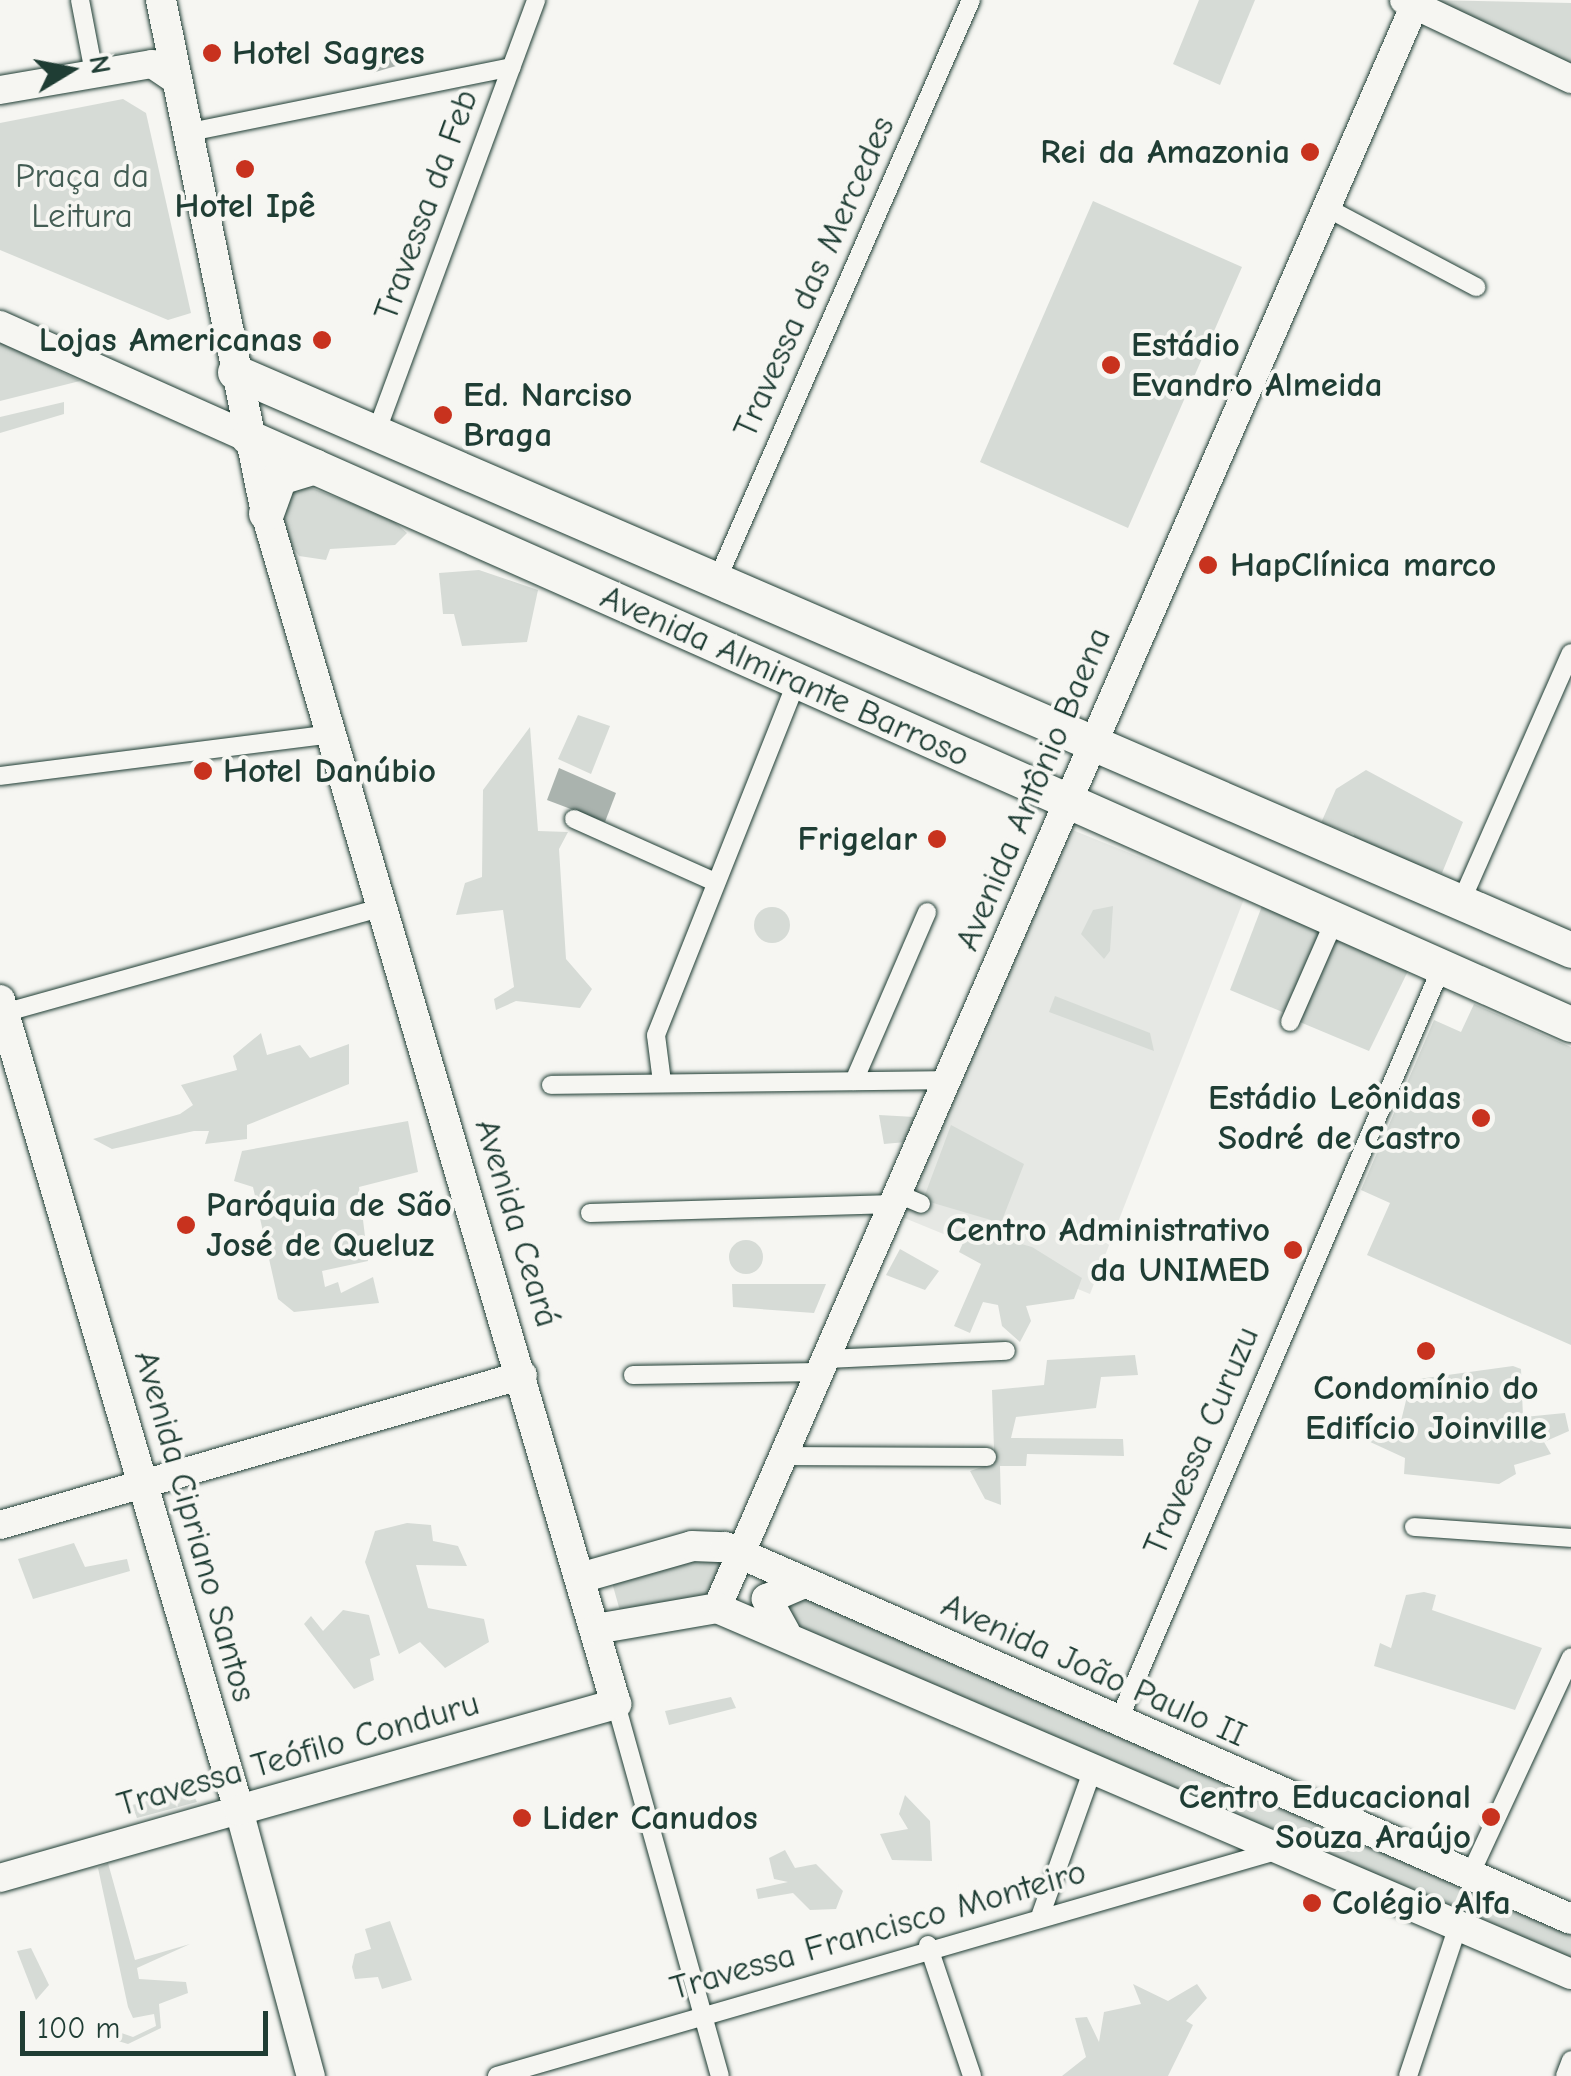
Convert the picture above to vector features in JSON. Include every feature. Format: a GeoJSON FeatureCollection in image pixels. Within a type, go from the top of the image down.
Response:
{"type":"FeatureCollection","features":[{"type":"Feature","properties":{"kind":"highway","name":"Avenida Almirante Barroso"},"geometry":{"type":"LineString","coordinates":[[237,382],[376,432],[1571,950]]}},
{"type":"Feature","properties":{"kind":"highway","name":"Avenida Almirante Barroso"},"geometry":{"type":"LineString","coordinates":[[248,437],[1571,1024]]}},
{"type":"Feature","properties":{"kind":"highway"},"geometry":{"type":"LineString","coordinates":[[266,513],[279,477],[314,466]]}},
{"type":"Feature","properties":{"kind":"main road","name":"Avenida Ceará"},"geometry":{"type":"LineString","coordinates":[[161,0],[266,513],[523,1375],[616,1704]]}},
{"type":"Feature","properties":{"kind":"main road","name":"Avenida Almirante Barroso"},"geometry":{"type":"LineString","coordinates":[[0,326],[248,437]]}},
{"type":"Feature","properties":{"kind":"main road","name":"Avenida Cipriano Santos"},"geometry":{"type":"LineString","coordinates":[[1,1009],[239,1810]]}},
{"type":"Feature","properties":{"kind":"main road","name":"Avenida João Paulo II"},"geometry":{"type":"LineString","coordinates":[[580,1578],[705,1544],[741,1555],[1571,1919]]}},
{"type":"Feature","properties":{"kind":"main road"},"geometry":{"type":"LineString","coordinates":[[785,1632],[766,1599],[804,1584]]}},
{"type":"Feature","properties":{"kind":"main road"},"geometry":{"type":"LineString","coordinates":[[596,1629],[717,1608],[785,1632],[1571,1974]]}},
{"type":"Feature","properties":{"kind":"main road","name":"Travessa Teófilo Conduru"},"geometry":{"type":"LineString","coordinates":[[239,1810],[616,1704]]}},
{"type":"Feature","properties":{"kind":"street"},"geometry":{"type":"LineString","coordinates":[[80,0],[94,73]]}},
{"type":"Feature","properties":{"kind":"street","name":"Travessa da Feb"},"geometry":{"type":"LineString","coordinates":[[376,432],[536,0]]}},
{"type":"Feature","properties":{"kind":"street","name":"Travessa das Mercedes"},"geometry":{"type":"LineString","coordinates":[[717,580],[971,0]]}},
{"type":"Feature","properties":{"kind":"street"},"geometry":{"type":"LineString","coordinates":[[1412,2],[1568,73]]}},
{"type":"Feature","properties":{"kind":"street","name":"Avenida Antônio Baena"},"geometry":{"type":"LineString","coordinates":[[717,1608],[824,1366],[904,1201],[948,1080],[1327,208],[1412,2]]}},
{"type":"Feature","properties":{"kind":"street"},"geometry":{"type":"LineString","coordinates":[[0,90],[152,64],[178,82]]}},
{"type":"Feature","properties":{"kind":"street"},"geometry":{"type":"LineString","coordinates":[[190,132],[512,68]]}},
{"type":"Feature","properties":{"kind":"street"},"geometry":{"type":"LineString","coordinates":[[1327,208],[1476,287]]}},
{"type":"Feature","properties":{"kind":"street"},"geometry":{"type":"LineString","coordinates":[[1461,902],[1571,653]]}},
{"type":"Feature","properties":{"kind":"street"},"geometry":{"type":"LineString","coordinates":[[662,1082],[656,1035],[797,680]]}},
{"type":"Feature","properties":{"kind":"street"},"geometry":{"type":"LineString","coordinates":[[0,776],[331,734]]}},
{"type":"Feature","properties":{"kind":"street"},"geometry":{"type":"LineString","coordinates":[[574,819],[716,882]]}},
{"type":"Feature","properties":{"kind":"street"},"geometry":{"type":"LineString","coordinates":[[1,1009],[382,907]]}},
{"type":"Feature","properties":{"kind":"street"},"geometry":{"type":"LineString","coordinates":[[854,1080],[927,912]]}},
{"type":"Feature","properties":{"kind":"street"},"geometry":{"type":"LineString","coordinates":[[1290,1022],[1336,918]]}},
{"type":"Feature","properties":{"kind":"street","name":"Travessa Curuzu"},"geometry":{"type":"LineString","coordinates":[[1118,1722],[1442,966]]}},
{"type":"Feature","properties":{"kind":"street"},"geometry":{"type":"LineString","coordinates":[[551,1085],[948,1080]]}},
{"type":"Feature","properties":{"kind":"street"},"geometry":{"type":"LineString","coordinates":[[590,1213],[904,1201]]}},
{"type":"Feature","properties":{"kind":"street"},"geometry":{"type":"LineString","coordinates":[[634,1376],[1006,1352]]}},
{"type":"Feature","properties":{"kind":"street"},"geometry":{"type":"LineString","coordinates":[[0,1524],[143,1487],[523,1375]]}},
{"type":"Feature","properties":{"kind":"street"},"geometry":{"type":"LineString","coordinates":[[784,1456],[986,1457]]}},
{"type":"Feature","properties":{"kind":"street"},"geometry":{"type":"LineString","coordinates":[[1414,1527],[1571,1538]]}},
{"type":"Feature","properties":{"kind":"street"},"geometry":{"type":"LineString","coordinates":[[1470,1875],[1564,1691],[1571,1657]]}},
{"type":"Feature","properties":{"kind":"street","name":"Avenida Ceará"},"geometry":{"type":"LineString","coordinates":[[616,1704],[720,2076]]}},
{"type":"Feature","properties":{"kind":"street"},"geometry":{"type":"LineString","coordinates":[[1041,1914],[1093,1769]]}},
{"type":"Feature","properties":{"kind":"street","name":"Travessa Teófilo Conduru"},"geometry":{"type":"LineString","coordinates":[[0,1878],[239,1810]]}},
{"type":"Feature","properties":{"kind":"street","name":"Avenida Cipriano Santos"},"geometry":{"type":"LineString","coordinates":[[239,1810],[311,2076]]}},
{"type":"Feature","properties":{"kind":"street","name":"Travessa Francisco Monteiro"},"geometry":{"type":"LineString","coordinates":[[497,2076],[705,2016],[928,1945],[1279,1850]]}},
{"type":"Feature","properties":{"kind":"street"},"geometry":{"type":"LineString","coordinates":[[1408,2076],[1458,1926]]}},
{"type":"Feature","properties":{"kind":"street"},"geometry":{"type":"LineString","coordinates":[[928,1945],[972,2076]]}},
{"type":"Feature","properties":{"kind":"street"},"geometry":{"type":"LineString","coordinates":[[1564,2076],[1571,2060]]}},
{"type":"Feature","properties":{"kind":"shaded area"},"geometry":{"type":"Polygon","coordinates":[[[401,48],[403,64],[372,73],[362,63],[401,48]]]}},
{"type":"Feature","properties":{"kind":"shaded area"},"geometry":{"type":"Polygon","coordinates":[[[559,768],[616,793],[605,822],[547,800],[559,768]]]}},
{"type":"Feature","properties":{"kind":"shaded area"},"geometry":{"type":"Polygon","coordinates":[[[1070,829],[1244,899],[1090,1294],[902,1217],[1070,829]]]}},
{"type":"Feature","properties":{"kind":"green space"},"geometry":{"type":"Polygon","coordinates":[[[1199,0],[1255,0],[1220,85],[1173,64],[1199,0]]]}},
{"type":"Feature","properties":{"kind":"green space"},"geometry":{"type":"Polygon","coordinates":[[[1430,0],[1571,3],[1571,68],[1430,0]]]}},
{"type":"Feature","properties":{"kind":"green space","name":"Praça da Leitura"},"geometry":{"type":"Polygon","coordinates":[[[123,99],[146,113],[191,313],[168,320],[0,250],[0,123],[123,99]]]}},
{"type":"Feature","properties":{"kind":"green space","name":"Estádio Evandro Almeida"},"geometry":{"type":"Polygon","coordinates":[[[1093,201],[1242,267],[1128,528],[980,462],[1093,201]]]}},
{"type":"Feature","properties":{"kind":"green space"},"geometry":{"type":"Polygon","coordinates":[[[0,342],[80,381],[0,401],[0,342]]]}},
{"type":"Feature","properties":{"kind":"green space"},"geometry":{"type":"Polygon","coordinates":[[[64,402],[64,414],[0,433],[0,417],[64,402]]]}},
{"type":"Feature","properties":{"kind":"green space"},"geometry":{"type":"Polygon","coordinates":[[[301,484],[390,518],[407,533],[395,545],[330,549],[326,560],[299,556],[274,520],[276,502],[301,484]]]}},
{"type":"Feature","properties":{"kind":"green space"},"geometry":{"type":"Polygon","coordinates":[[[479,570],[538,590],[527,642],[462,646],[454,614],[443,614],[439,573],[479,570]]]}},
{"type":"Feature","properties":{"kind":"green space"},"geometry":{"type":"Polygon","coordinates":[[[578,715],[610,726],[591,774],[558,759],[578,715]]]}},
{"type":"Feature","properties":{"kind":"green space"},"geometry":{"type":"Polygon","coordinates":[[[530,727],[538,831],[568,832],[559,849],[566,959],[592,989],[580,1008],[516,1001],[496,1010],[494,999],[514,987],[503,910],[456,915],[465,883],[482,877],[483,790],[530,727]]]}},
{"type":"Feature","properties":{"kind":"green space"},"geometry":{"type":"Polygon","coordinates":[[[1366,770],[1463,822],[1442,873],[1351,848],[1354,834],[1321,823],[1336,789],[1366,770]]]}},
{"type":"Feature","properties":{"kind":"green space"},"geometry":{"type":"Polygon","coordinates":[[[1113,906],[1110,951],[1104,959],[1081,934],[1093,910],[1113,906]]]}},
{"type":"Feature","properties":{"kind":"green space"},"geometry":{"type":"Polygon","coordinates":[[[1262,906],[1324,932],[1287,1014],[1230,990],[1262,906]]]}},
{"type":"Feature","properties":{"kind":"green space"},"geometry":{"type":"Polygon","coordinates":[[[772,907],[785,912],[790,925],[785,938],[772,943],[759,938],[754,925],[759,912],[772,907]]]}},
{"type":"Feature","properties":{"kind":"green space"},"geometry":{"type":"Polygon","coordinates":[[[1333,938],[1408,971],[1369,1051],[1295,1020],[1333,938]]]}},
{"type":"Feature","properties":{"kind":"green space"},"geometry":{"type":"Polygon","coordinates":[[[1055,996],[1150,1033],[1154,1051],[1049,1012],[1055,996]]]}},
{"type":"Feature","properties":{"kind":"green space","name":"Estádio Leônidas Sodré de Castro"},"geometry":{"type":"Polygon","coordinates":[[[1474,1004],[1571,1047],[1571,1345],[1367,1255],[1390,1203],[1361,1190],[1434,1020],[1461,1032],[1474,1004]]]}},
{"type":"Feature","properties":{"kind":"green space"},"geometry":{"type":"Polygon","coordinates":[[[261,1033],[267,1055],[300,1045],[310,1058],[349,1044],[349,1084],[247,1125],[247,1139],[205,1144],[209,1131],[194,1131],[112,1149],[93,1139],[180,1114],[193,1105],[181,1085],[237,1070],[233,1056],[261,1033]]]}},
{"type":"Feature","properties":{"kind":"green space"},"geometry":{"type":"Polygon","coordinates":[[[879,1115],[915,1117],[906,1142],[884,1144],[879,1115]]]}},
{"type":"Feature","properties":{"kind":"green space"},"geometry":{"type":"Polygon","coordinates":[[[408,1121],[418,1172],[359,1187],[368,1261],[322,1271],[325,1287],[338,1282],[341,1293],[373,1277],[379,1303],[294,1312],[278,1299],[253,1187],[234,1181],[242,1151],[408,1121]]]}},
{"type":"Feature","properties":{"kind":"green space"},"geometry":{"type":"Polygon","coordinates":[[[951,1125],[1024,1164],[1001,1223],[923,1200],[951,1125]]]}},
{"type":"Feature","properties":{"kind":"green space"},"geometry":{"type":"Polygon","coordinates":[[[969,1229],[1032,1247],[1082,1278],[1074,1299],[1026,1306],[1031,1321],[1020,1342],[1002,1326],[998,1305],[983,1302],[970,1333],[954,1326],[981,1264],[959,1252],[969,1229]]]}},
{"type":"Feature","properties":{"kind":"green space"},"geometry":{"type":"Polygon","coordinates":[[[746,1240],[758,1245],[763,1257],[758,1269],[746,1274],[734,1269],[729,1257],[734,1245],[746,1240]]]}},
{"type":"Feature","properties":{"kind":"green space"},"geometry":{"type":"Polygon","coordinates":[[[900,1249],[939,1271],[925,1290],[886,1275],[900,1249]]]}},
{"type":"Feature","properties":{"kind":"green space"},"geometry":{"type":"Polygon","coordinates":[[[732,1284],[826,1284],[814,1313],[733,1307],[732,1284]]]}},
{"type":"Feature","properties":{"kind":"green space"},"geometry":{"type":"Polygon","coordinates":[[[1135,1355],[1138,1375],[1101,1377],[1096,1408],[1016,1417],[1011,1438],[1123,1439],[1124,1456],[1027,1454],[1026,1466],[1000,1466],[1001,1505],[985,1499],[970,1471],[988,1465],[994,1449],[992,1390],[1044,1385],[1047,1360],[1135,1355]]]}},
{"type":"Feature","properties":{"kind":"green space"},"geometry":{"type":"Polygon","coordinates":[[[1513,1366],[1521,1369],[1523,1417],[1565,1413],[1569,1431],[1544,1442],[1551,1454],[1514,1465],[1516,1474],[1499,1484],[1404,1474],[1405,1458],[1368,1441],[1400,1425],[1411,1380],[1513,1366]]]}},
{"type":"Feature","properties":{"kind":"green space"},"geometry":{"type":"Polygon","coordinates":[[[407,1523],[431,1525],[433,1541],[458,1546],[467,1566],[416,1565],[428,1608],[484,1619],[489,1642],[445,1668],[420,1642],[399,1654],[365,1562],[375,1531],[407,1523]]]}},
{"type":"Feature","properties":{"kind":"green space"},"geometry":{"type":"Polygon","coordinates":[[[74,1543],[85,1567],[127,1559],[130,1571],[33,1599],[18,1559],[74,1543]]]}},
{"type":"Feature","properties":{"kind":"green space"},"geometry":{"type":"Polygon","coordinates":[[[703,1554],[728,1560],[711,1596],[620,1611],[611,1579],[703,1554]]]}},
{"type":"Feature","properties":{"kind":"green space"},"geometry":{"type":"Polygon","coordinates":[[[793,1586],[1571,1922],[1571,1960],[782,1621],[793,1586]]]}},
{"type":"Feature","properties":{"kind":"green space"},"geometry":{"type":"Polygon","coordinates":[[[1406,1595],[1436,1595],[1432,1610],[1542,1648],[1515,1710],[1374,1666],[1380,1643],[1391,1648],[1406,1595]]]}},
{"type":"Feature","properties":{"kind":"green space"},"geometry":{"type":"Polygon","coordinates":[[[343,1610],[369,1615],[380,1655],[370,1659],[374,1680],[354,1689],[304,1624],[311,1616],[323,1631],[343,1610]]]}},
{"type":"Feature","properties":{"kind":"green space"},"geometry":{"type":"Polygon","coordinates":[[[731,1697],[736,1708],[669,1725],[665,1711],[731,1697]]]}},
{"type":"Feature","properties":{"kind":"green space"},"geometry":{"type":"Polygon","coordinates":[[[191,1790],[197,1802],[137,1818],[132,1805],[191,1790]]]}},
{"type":"Feature","properties":{"kind":"green space"},"geometry":{"type":"Polygon","coordinates":[[[905,1795],[930,1821],[932,1861],[892,1860],[880,1834],[908,1829],[899,1814],[905,1795]]]}},
{"type":"Feature","properties":{"kind":"green space"},"geometry":{"type":"Polygon","coordinates":[[[785,1850],[795,1868],[816,1864],[843,1891],[836,1909],[810,1910],[793,1893],[758,1899],[756,1889],[788,1882],[774,1879],[769,1858],[785,1850]]]}},
{"type":"Feature","properties":{"kind":"green space"},"geometry":{"type":"Polygon","coordinates":[[[108,1863],[135,1960],[190,1944],[137,1968],[139,1979],[186,1982],[188,1993],[159,2004],[161,2028],[128,2044],[108,2038],[110,2029],[133,2037],[156,2026],[154,2014],[133,2018],[128,2007],[98,1868],[108,1863]]]}},
{"type":"Feature","properties":{"kind":"green space"},"geometry":{"type":"Polygon","coordinates":[[[390,1921],[412,1980],[382,1989],[378,1977],[355,1979],[352,1967],[355,1954],[371,1949],[365,1929],[390,1921]]]}},
{"type":"Feature","properties":{"kind":"green space"},"geometry":{"type":"Polygon","coordinates":[[[31,1948],[49,1985],[36,2000],[17,1951],[31,1948]]]}},
{"type":"Feature","properties":{"kind":"green space"},"geometry":{"type":"Polygon","coordinates":[[[1133,1984],[1168,2001],[1197,1984],[1207,1998],[1186,2021],[1193,2025],[1168,2076],[1062,2076],[1086,2057],[1075,2018],[1087,2017],[1099,2042],[1104,2012],[1141,2004],[1133,1984]]]}},
{"type":"Feature","properties":{"kind":"place","name":"Hotel Sagres"},"geometry":{"type":"Point","coordinates":[212,53]}},
{"type":"Feature","properties":{"kind":"place","name":"Rei da Amazonia"},"geometry":{"type":"Point","coordinates":[1310,152]}},
{"type":"Feature","properties":{"kind":"place","name":"Hotel Ipê"},"geometry":{"type":"Point","coordinates":[245,169]}},
{"type":"Feature","properties":{"kind":"place","name":"Lojas Americanas"},"geometry":{"type":"Point","coordinates":[322,340]}},
{"type":"Feature","properties":{"kind":"place","name":"Estádio Evandro Almeida"},"geometry":{"type":"Point","coordinates":[1111,365]}},
{"type":"Feature","properties":{"kind":"place","name":"Ed. Narciso Braga"},"geometry":{"type":"Point","coordinates":[443,415]}},
{"type":"Feature","properties":{"kind":"place","name":"HapClínica marco"},"geometry":{"type":"Point","coordinates":[1208,565]}},
{"type":"Feature","properties":{"kind":"place","name":"Hotel Danúbio"},"geometry":{"type":"Point","coordinates":[203,771]}},
{"type":"Feature","properties":{"kind":"place","name":"Frigelar"},"geometry":{"type":"Point","coordinates":[937,839]}},
{"type":"Feature","properties":{"kind":"place","name":"Estádio Leônidas Sodré de Castro"},"geometry":{"type":"Point","coordinates":[1481,1118]}},
{"type":"Feature","properties":{"kind":"place","name":"Paróquia de São José de Queluz"},"geometry":{"type":"Point","coordinates":[186,1225]}},
{"type":"Feature","properties":{"kind":"place","name":"Centro Administrativo da UNIMED"},"geometry":{"type":"Point","coordinates":[1293,1250]}},
{"type":"Feature","properties":{"kind":"place","name":"Condomínio do Edifício Joinville"},"geometry":{"type":"Point","coordinates":[1426,1351]}},
{"type":"Feature","properties":{"kind":"place","name":"Centro Educacional Souza Araújo"},"geometry":{"type":"Point","coordinates":[1491,1817]}},
{"type":"Feature","properties":{"kind":"place","name":"Lider Canudos"},"geometry":{"type":"Point","coordinates":[522,1818]}},
{"type":"Feature","properties":{"kind":"place","name":"Colégio Alfa"},"geometry":{"type":"Point","coordinates":[1312,1903]}}]}
